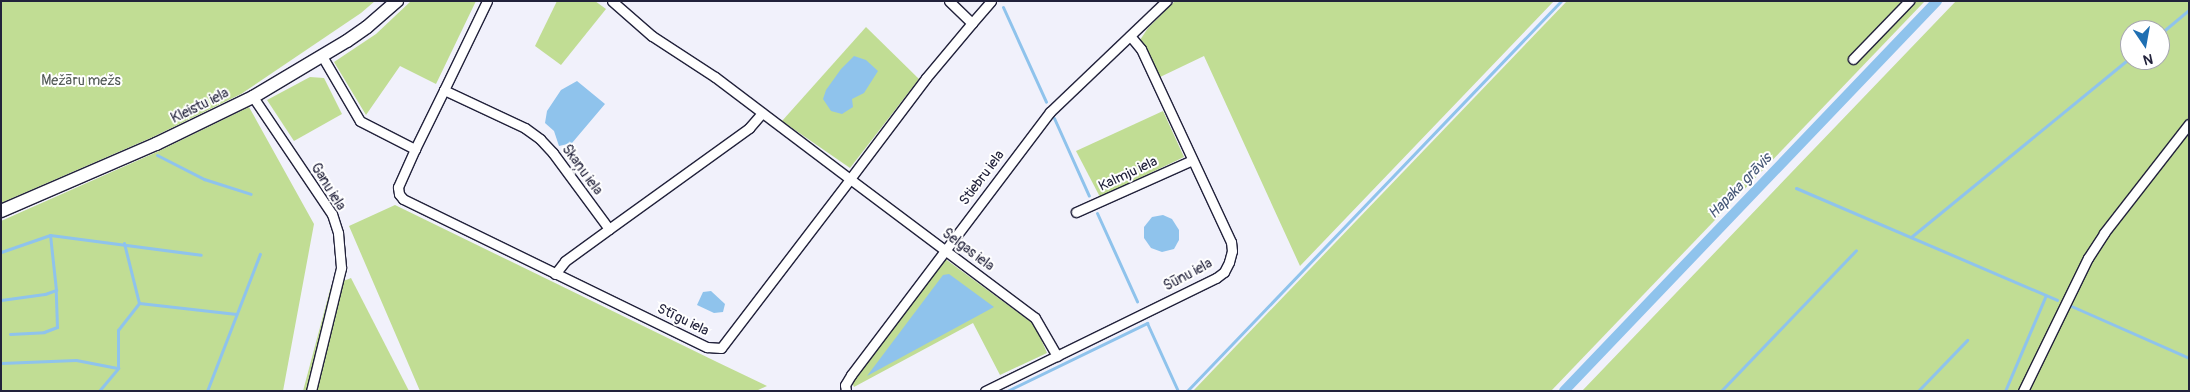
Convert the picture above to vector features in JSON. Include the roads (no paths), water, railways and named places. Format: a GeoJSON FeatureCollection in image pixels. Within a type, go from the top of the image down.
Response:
{"type":"FeatureCollection","features":[{"type":"Feature","properties":{"kind":"street","name":"Kleistu iela"},"geometry":{"type":"LineString","coordinates":[[1,211],[156,144],[252,97],[367,27],[397,1]]}},
{"type":"Feature","properties":{"kind":"street"},"geometry":{"type":"LineString","coordinates":[[444,90],[488,1]]}},
{"type":"Feature","properties":{"kind":"street"},"geometry":{"type":"LineString","coordinates":[[612,1],[652,36],[698,65],[850,178],[926,78],[991,1]]}},
{"type":"Feature","properties":{"kind":"street"},"geometry":{"type":"LineString","coordinates":[[949,1],[972,23]]}},
{"type":"Feature","properties":{"kind":"street","name":"Stiebru iela"},"geometry":{"type":"LineString","coordinates":[[846,391],[845,385],[851,375],[1050,112],[1166,1]]}},
{"type":"Feature","properties":{"kind":"street"},"geometry":{"type":"LineString","coordinates":[[1853,59],[1909,1]]}},
{"type":"Feature","properties":{"kind":"street","name":"Sūnu iela"},"geometry":{"type":"LineString","coordinates":[[985,391],[1216,278],[1224,272],[1231,256],[1231,242],[1141,49],[1130,36]]}},
{"type":"Feature","properties":{"kind":"street"},"geometry":{"type":"LineString","coordinates":[[322,56],[360,120],[415,149]]}},
{"type":"Feature","properties":{"kind":"street","name":"Stīgu iela"},"geometry":{"type":"LineString","coordinates":[[444,90],[398,187],[399,194],[403,199],[707,347],[722,348],[850,178]]}},
{"type":"Feature","properties":{"kind":"street","name":"Skaņu iela"},"geometry":{"type":"LineString","coordinates":[[444,90],[525,128],[540,139],[553,152],[609,229]]}},
{"type":"Feature","properties":{"kind":"street","name":"Ganu iela"},"geometry":{"type":"LineString","coordinates":[[252,97],[332,214],[338,233],[341,268],[311,391]]}},
{"type":"Feature","properties":{"kind":"street"},"geometry":{"type":"LineString","coordinates":[[555,274],[565,261],[749,128],[762,113]]}},
{"type":"Feature","properties":{"kind":"street"},"geometry":{"type":"LineString","coordinates":[[2023,391],[2088,258],[2104,233],[2189,124]]}},
{"type":"Feature","properties":{"kind":"street","name":"Kalmju iela"},"geometry":{"type":"LineString","coordinates":[[1076,212],[1192,160]]}},
{"type":"Feature","properties":{"kind":"street","name":"Selgas iela"},"geometry":{"type":"LineString","coordinates":[[850,178],[1035,318],[1043,328],[1057,356]]}},
{"type":"Feature","properties":{"kind":"water"},"geometry":{"type":"Polygon","coordinates":[[[854,56],[866,60],[878,71],[864,93],[852,99],[853,107],[842,114],[831,111],[823,99],[826,90],[841,69],[854,56]]]}},
{"type":"Feature","properties":{"kind":"water"},"geometry":{"type":"Polygon","coordinates":[[[577,81],[605,104],[572,143],[559,146],[554,131],[545,123],[547,111],[561,90],[577,81]]]}},
{"type":"Feature","properties":{"kind":"water"},"geometry":{"type":"Polygon","coordinates":[[[1163,215],[1172,219],[1179,230],[1179,240],[1174,249],[1162,252],[1151,248],[1144,238],[1144,227],[1152,217],[1163,215]]]}},
{"type":"Feature","properties":{"kind":"water"},"geometry":{"type":"Polygon","coordinates":[[[949,274],[994,307],[867,376],[943,275],[949,274]]]}},
{"type":"Feature","properties":{"kind":"water"},"geometry":{"type":"Polygon","coordinates":[[[711,291],[725,304],[723,312],[714,313],[697,305],[703,292],[711,291]]]}},
{"type":"Feature","properties":{"kind":"waterway"},"geometry":{"type":"LineString","coordinates":[[1187,391],[1561,1]]}},
{"type":"Feature","properties":{"kind":"waterway","name":"Hapaka grāvis"},"geometry":{"type":"LineString","coordinates":[[1564,391],[1937,1]]}},
{"type":"Feature","properties":{"kind":"waterway"},"geometry":{"type":"LineString","coordinates":[[1003,7],[1046,102]]}},
{"type":"Feature","properties":{"kind":"waterway"},"geometry":{"type":"LineString","coordinates":[[2170,26],[2189,10]]}},
{"type":"Feature","properties":{"kind":"waterway"},"geometry":{"type":"LineString","coordinates":[[1911,237],[2120,66]]}},
{"type":"Feature","properties":{"kind":"waterway"},"geometry":{"type":"LineString","coordinates":[[1054,118],[1089,196]]}},
{"type":"Feature","properties":{"kind":"waterway"},"geometry":{"type":"LineString","coordinates":[[157,155],[204,179],[251,194]]}},
{"type":"Feature","properties":{"kind":"waterway"},"geometry":{"type":"LineString","coordinates":[[1796,188],[2057,300]]}},
{"type":"Feature","properties":{"kind":"waterway"},"geometry":{"type":"LineString","coordinates":[[1097,213],[1137,301]]}},
{"type":"Feature","properties":{"kind":"waterway"},"geometry":{"type":"LineString","coordinates":[[1,252],[50,235],[201,255]]}},
{"type":"Feature","properties":{"kind":"waterway"},"geometry":{"type":"LineString","coordinates":[[1,300],[45,294],[56,290],[50,235]]}},
{"type":"Feature","properties":{"kind":"waterway"},"geometry":{"type":"LineString","coordinates":[[124,243],[139,303]]}},
{"type":"Feature","properties":{"kind":"waterway"},"geometry":{"type":"LineString","coordinates":[[1721,391],[1856,250]]}},
{"type":"Feature","properties":{"kind":"waterway"},"geometry":{"type":"LineString","coordinates":[[207,391],[260,254]]}},
{"type":"Feature","properties":{"kind":"waterway"},"geometry":{"type":"LineString","coordinates":[[10,334],[44,332],[57,327],[56,290]]}},
{"type":"Feature","properties":{"kind":"waterway"},"geometry":{"type":"LineString","coordinates":[[2005,391],[2046,295]]}},
{"type":"Feature","properties":{"kind":"waterway"},"geometry":{"type":"LineString","coordinates":[[99,391],[118,368],[118,330],[139,303],[236,314]]}},
{"type":"Feature","properties":{"kind":"waterway"},"geometry":{"type":"LineString","coordinates":[[2069,305],[2189,358]]}},
{"type":"Feature","properties":{"kind":"waterway"},"geometry":{"type":"LineString","coordinates":[[1007,391],[1147,323],[1178,391]]}},
{"type":"Feature","properties":{"kind":"waterway"},"geometry":{"type":"LineString","coordinates":[[1918,391],[1967,340]]}},
{"type":"Feature","properties":{"kind":"waterway"},"geometry":{"type":"LineString","coordinates":[[1,363],[76,360],[117,368]]}},
{"type":"Feature","properties":{"kind":"park label","name":"Mežāru mežs"},"geometry":{"type":"Point","coordinates":[81,81]}}]}
